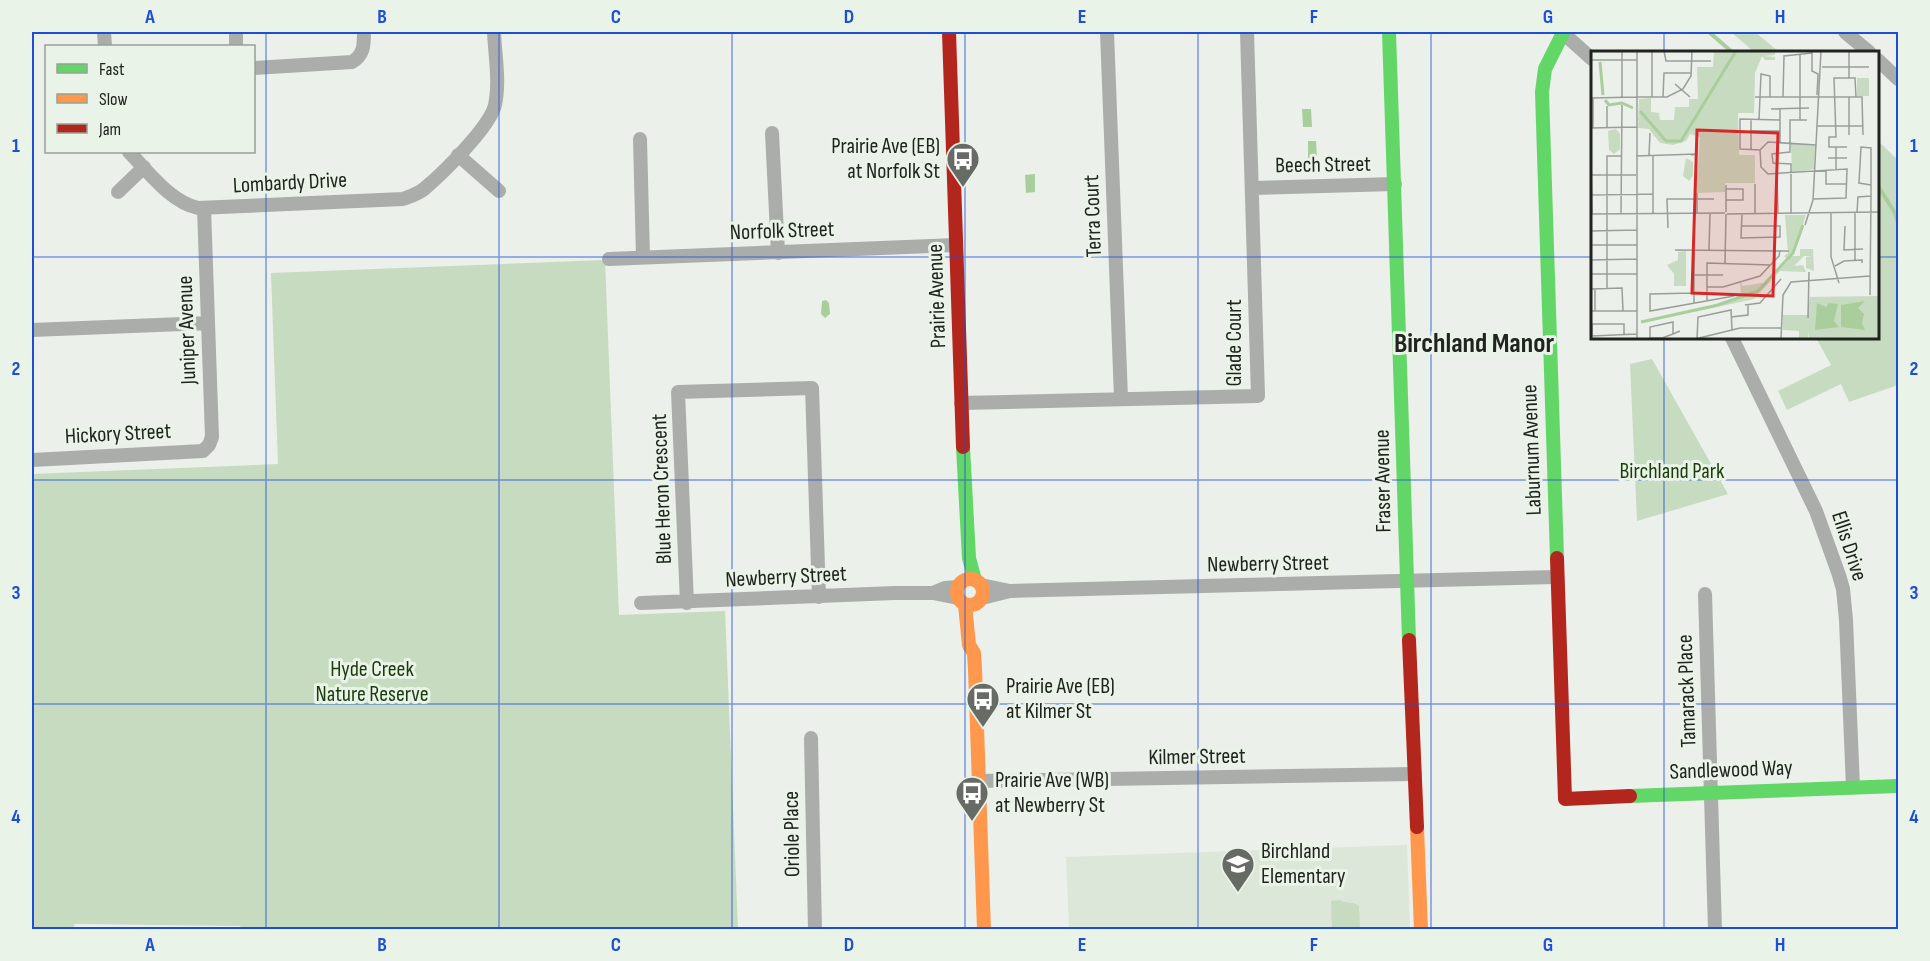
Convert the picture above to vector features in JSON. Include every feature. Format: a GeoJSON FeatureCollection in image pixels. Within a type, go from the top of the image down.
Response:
{"type":"FeatureCollection","features":[{"type":"Feature","properties":{"kind":"street"},"geometry":{"type":"LineString","coordinates":[[255,68],[352,62],[363,49],[364,32]]}},
{"type":"Feature","properties":{"kind":"street","name":"Lombardy Drive"},"geometry":{"type":"LineString","coordinates":[[130,153],[180,201],[190,206],[204,208],[403,199],[423,190],[458,155],[490,117],[495,105],[496,91],[494,32]]}},
{"type":"Feature","properties":{"kind":"street","name":"Prairie Avenue"},"geometry":{"type":"LineString","coordinates":[[949,32],[961,403],[969,558],[969,645],[974,653],[984,930]]}},
{"type":"Feature","properties":{"kind":"street","name":"Terra Court"},"geometry":{"type":"LineString","coordinates":[[1107,32],[1121,398]]}},
{"type":"Feature","properties":{"kind":"street","name":"Glade Court"},"geometry":{"type":"LineString","coordinates":[[961,403],[1258,396],[1247,32]]}},
{"type":"Feature","properties":{"kind":"street","name":"Fraser Avenue"},"geometry":{"type":"LineString","coordinates":[[1389,32],[1406,582],[1420,930]]}},
{"type":"Feature","properties":{"kind":"street"},"geometry":{"type":"LineString","coordinates":[[1562,32],[1591,57]]}},
{"type":"Feature","properties":{"kind":"street","name":"Laburnum Avenue"},"geometry":{"type":"LineString","coordinates":[[1562,32],[1545,69],[1542,92],[1565,799]]}},
{"type":"Feature","properties":{"kind":"street"},"geometry":{"type":"LineString","coordinates":[[1848,32],[1868,51]]}},
{"type":"Feature","properties":{"kind":"street"},"geometry":{"type":"LineString","coordinates":[[1879,61],[1899,79]]}},
{"type":"Feature","properties":{"kind":"street"},"geometry":{"type":"LineString","coordinates":[[772,133],[778,253]]}},
{"type":"Feature","properties":{"kind":"street"},"geometry":{"type":"LineString","coordinates":[[640,139],[644,258]]}},
{"type":"Feature","properties":{"kind":"street"},"geometry":{"type":"LineString","coordinates":[[458,155],[499,191]]}},
{"type":"Feature","properties":{"kind":"street"},"geometry":{"type":"LineString","coordinates":[[118,192],[144,167]]}},
{"type":"Feature","properties":{"kind":"street","name":"Beech Street"},"geometry":{"type":"LineString","coordinates":[[1252,188],[1395,184]]}},
{"type":"Feature","properties":{"kind":"street","name":"Juniper Avenue"},"geometry":{"type":"LineString","coordinates":[[204,208],[212,437],[206,449]]}},
{"type":"Feature","properties":{"kind":"street","name":"Norfolk Street"},"geometry":{"type":"LineString","coordinates":[[609,259],[956,245]]}},
{"type":"Feature","properties":{"kind":"street"},"geometry":{"type":"LineString","coordinates":[[32,330],[208,323]]}},
{"type":"Feature","properties":{"kind":"street","name":"Ellis Drive"},"geometry":{"type":"LineString","coordinates":[[1732,339],[1816,511],[1841,582],[1846,620],[1853,787]]}},
{"type":"Feature","properties":{"kind":"street","name":"Blue Heron Crescent"},"geometry":{"type":"LineString","coordinates":[[687,603],[678,392],[812,388],[819,597]]}},
{"type":"Feature","properties":{"kind":"street","name":"Hickory Street"},"geometry":{"type":"LineString","coordinates":[[32,460],[206,449]]}},
{"type":"Feature","properties":{"kind":"street","name":"Newberry Street"},"geometry":{"type":"LineString","coordinates":[[641,603],[687,603],[895,593],[1557,577]]}},
{"type":"Feature","properties":{"kind":"street","name":"Tamarack Place"},"geometry":{"type":"LineString","coordinates":[[1705,594],[1715,930]]}},
{"type":"Feature","properties":{"kind":"street","name":"Oriole Place"},"geometry":{"type":"LineString","coordinates":[[811,738],[815,930]]}},
{"type":"Feature","properties":{"kind":"street","name":"Kilmer Street"},"geometry":{"type":"LineString","coordinates":[[979,781],[1415,774]]}},
{"type":"Feature","properties":{"kind":"street","name":"Sandlewood Way"},"geometry":{"type":"LineString","coordinates":[[1565,799],[1899,786]]}},
{"type":"Feature","properties":{"kind":"shaded area"},"geometry":{"type":"Polygon","coordinates":[[[1302,109],[1311,109],[1312,127],[1303,127],[1302,109]]]}},
{"type":"Feature","properties":{"kind":"shaded area"},"geometry":{"type":"Polygon","coordinates":[[[1308,141],[1316,141],[1317,159],[1308,159],[1308,141]]]}},
{"type":"Feature","properties":{"kind":"shaded area"},"geometry":{"type":"Polygon","coordinates":[[[1035,174],[1035,192],[1026,193],[1025,175],[1035,174]]]}},
{"type":"Feature","properties":{"kind":"shaded area"},"geometry":{"type":"Polygon","coordinates":[[[826,300],[829,303],[830,314],[825,318],[821,314],[822,301],[826,300]]]}},
{"type":"Feature","properties":{"kind":"shaded area","name":"Birchland Elementary"},"geometry":{"type":"Polygon","coordinates":[[[1407,845],[1410,929],[1069,929],[1066,857],[1407,845]]]}},
{"type":"Feature","properties":{"kind":"green space"},"geometry":{"type":"Polygon","coordinates":[[[1731,32],[1755,32],[1778,51],[1753,51],[1731,32]]]}},
{"type":"Feature","properties":{"kind":"green space"},"geometry":{"type":"Polygon","coordinates":[[[1879,142],[1898,160],[1898,385],[1849,402],[1841,384],[1787,410],[1778,391],[1831,365],[1817,339],[1879,339],[1879,142]]]}},
{"type":"Feature","properties":{"kind":"green space","name":"Hyde Creek Nature Reserve"},"geometry":{"type":"Polygon","coordinates":[[[605,260],[619,615],[725,611],[738,929],[251,930],[239,926],[75,924],[72,929],[32,929],[32,474],[278,464],[271,273],[605,260]]]}},
{"type":"Feature","properties":{"kind":"green space","name":"Birchland Park"},"geometry":{"type":"Polygon","coordinates":[[[1652,359],[1728,494],[1637,521],[1630,364],[1652,359]]]}},
{"type":"Feature","properties":{"kind":"green space"},"geometry":{"type":"Polygon","coordinates":[[[1340,900],[1359,906],[1360,929],[1332,929],[1331,901],[1340,900]]]}},
{"type":"Feature","properties":{"kind":"waterway"},"geometry":{"type":"LineString","coordinates":[[1709,32],[1731,51]]}},
{"type":"Feature","properties":{"kind":"waterway"},"geometry":{"type":"LineString","coordinates":[[1879,188],[1895,213],[1898,223]]}},
{"type":"Feature","properties":{"kind":"traffic: fast"},"geometry":{"type":"LineString","coordinates":[[1389,32],[1409,640]]}},
{"type":"Feature","properties":{"kind":"traffic: fast"},"geometry":{"type":"LineString","coordinates":[[1557,558],[1542,92],[1545,69],[1563,33],[1561,32]]}},
{"type":"Feature","properties":{"kind":"traffic: fast"},"geometry":{"type":"LineString","coordinates":[[963,447],[969,558],[975,580]]}},
{"type":"Feature","properties":{"kind":"traffic: fast"},"geometry":{"type":"LineString","coordinates":[[1630,796],[1898,786]]}},
{"type":"Feature","properties":{"kind":"traffic: slow"},"geometry":{"type":"LineString","coordinates":[[970,579],[979,583],[983,592],[979,601],[970,605],[961,601],[957,592],[961,583],[970,579]]}},
{"type":"Feature","properties":{"kind":"traffic: slow"},"geometry":{"type":"LineString","coordinates":[[965,605],[969,645],[974,653],[975,669],[984,930]]}},
{"type":"Feature","properties":{"kind":"traffic: slow"},"geometry":{"type":"LineString","coordinates":[[1417,827],[1421,930]]}},
{"type":"Feature","properties":{"kind":"traffic: jam"},"geometry":{"type":"LineString","coordinates":[[949,32],[963,447]]}},
{"type":"Feature","properties":{"kind":"traffic: jam"},"geometry":{"type":"LineString","coordinates":[[1557,558],[1565,799],[1630,796]]}},
{"type":"Feature","properties":{"kind":"traffic: jam"},"geometry":{"type":"LineString","coordinates":[[1409,640],[1417,827]]}},
{"type":"Feature","properties":{"kind":"place","name":"Prairie Ave (EB) at Norfolk St"},"geometry":{"type":"Point","coordinates":[963,188]}},
{"type":"Feature","properties":{"kind":"place","name":"Prairie Ave (EB) at Kilmer St"},"geometry":{"type":"Point","coordinates":[983,728]}},
{"type":"Feature","properties":{"kind":"place","name":"Prairie Ave (WB) at Newberry St"},"geometry":{"type":"Point","coordinates":[972,822]}},
{"type":"Feature","properties":{"kind":"place","name":"Birchland Elementary"},"geometry":{"type":"Point","coordinates":[1238,893]}},
{"type":"Feature","properties":{"kind":"district","name":"Birchland Manor"},"geometry":{"type":"Point","coordinates":[1474,343]}}]}
